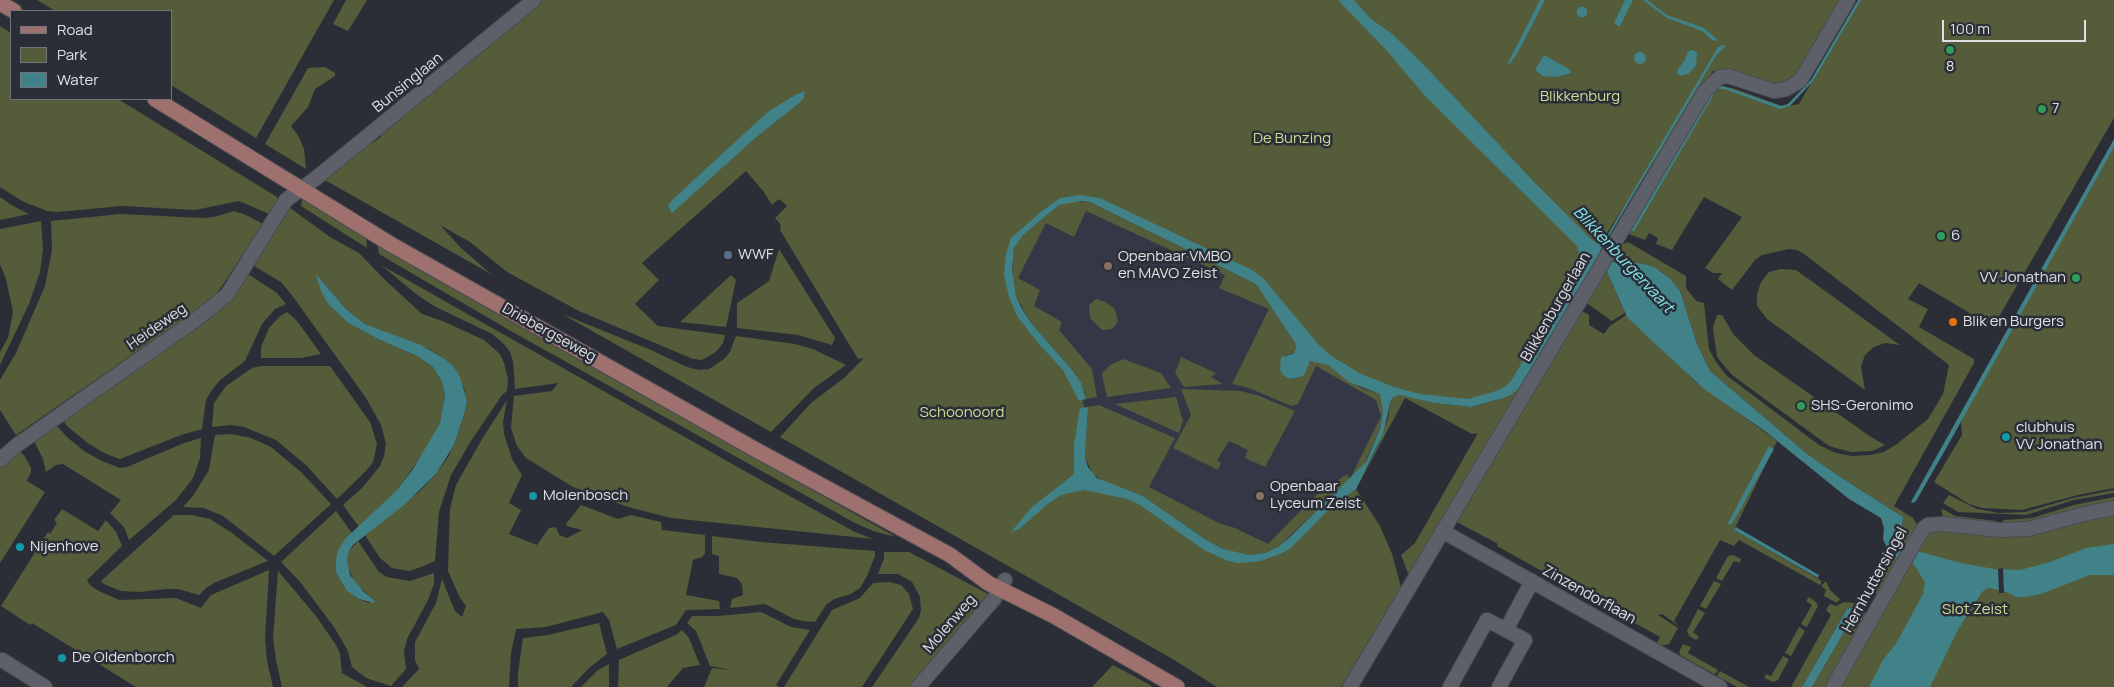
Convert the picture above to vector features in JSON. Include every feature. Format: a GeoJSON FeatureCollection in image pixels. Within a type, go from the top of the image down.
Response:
{"type":"FeatureCollection","features":[{"type":"Feature","properties":{"kind":"main road"},"geometry":{"type":"LineString","coordinates":[[0,2],[12,10]]}},
{"type":"Feature","properties":{"kind":"main road","name":"Driebergseweg"},"geometry":{"type":"LineString","coordinates":[[157,100],[418,260],[775,461],[950,555],[972,563],[1003,585],[1036,598],[1054,616],[1176,687]]}},
{"type":"Feature","properties":{"kind":"street","name":"Bunsinglaan"},"geometry":{"type":"LineString","coordinates":[[301,190],[534,0]]}},
{"type":"Feature","properties":{"kind":"street","name":"Blikkenburgerlaan"},"geometry":{"type":"LineString","coordinates":[[1351,687],[1705,90],[1720,77],[1728,76],[1774,91],[1786,89],[1800,81],[1848,0]]}},
{"type":"Feature","properties":{"kind":"street","name":"Heideweg"},"geometry":{"type":"LineString","coordinates":[[0,460],[17,445],[227,295],[286,200],[301,190]]}},
{"type":"Feature","properties":{"kind":"street","name":"Hernhuttersingel"},"geometry":{"type":"LineString","coordinates":[[1833,687],[1924,528],[1928,525],[1942,524],[2000,530],[2028,529],[2114,508]]}},
{"type":"Feature","properties":{"kind":"street","name":"Zinzendorflaan"},"geometry":{"type":"LineString","coordinates":[[1442,531],[1720,687]]}},
{"type":"Feature","properties":{"kind":"street"},"geometry":{"type":"LineString","coordinates":[[1506,630],[1532,581]]}},
{"type":"Feature","properties":{"kind":"street","name":"Molenweg"},"geometry":{"type":"LineString","coordinates":[[918,687],[1003,585]]}},
{"type":"Feature","properties":{"kind":"street"},"geometry":{"type":"LineString","coordinates":[[1450,687],[1487,620],[1525,640],[1499,687]]}},
{"type":"Feature","properties":{"kind":"street"},"geometry":{"type":"LineString","coordinates":[[2,660],[45,687]]}},
{"type":"Feature","properties":{"kind":"shaded area"},"geometry":{"type":"Polygon","coordinates":[[[1074,198],[1250,272],[1389,391],[1359,478],[1287,546],[1252,559],[1138,500],[1019,309],[1015,237],[1074,198]]]}},
{"type":"Feature","properties":{"kind":"green space"},"geometry":{"type":"Polygon","coordinates":[[[37,0],[334,0],[256,138],[172,86],[172,10],[53,10],[37,0]]]}},
{"type":"Feature","properties":{"kind":"green space"},"geometry":{"type":"Polygon","coordinates":[[[346,0],[367,0],[348,31],[333,24],[346,0]]]}},
{"type":"Feature","properties":{"kind":"green space"},"geometry":{"type":"Polygon","coordinates":[[[542,0],[1843,0],[1787,94],[1721,69],[1713,71],[1601,242],[1516,386],[1464,402],[1389,391],[1323,358],[1262,283],[1096,201],[1074,198],[1061,202],[1015,237],[1008,256],[1010,285],[1019,309],[1077,383],[1086,413],[1081,463],[1089,486],[1138,500],[1217,552],[1252,559],[1287,546],[1351,485],[1354,490],[1356,488],[1349,480],[1278,547],[1265,553],[1249,555],[1235,553],[1205,539],[1143,496],[1106,483],[1093,474],[1085,458],[1088,407],[1099,405],[1175,438],[1149,487],[1219,523],[1235,528],[1268,544],[1315,496],[1347,474],[1350,479],[1381,416],[1376,400],[1316,366],[1298,404],[1291,406],[1249,388],[1232,384],[1269,309],[1219,288],[1225,275],[1086,211],[1074,237],[1046,223],[1018,278],[1040,290],[1034,306],[1062,322],[1059,330],[1092,369],[1097,397],[1086,399],[1085,393],[1072,370],[1031,323],[1016,296],[1013,280],[1012,258],[1016,243],[1059,205],[1072,201],[1090,202],[1256,284],[1295,343],[1296,348],[1292,354],[1286,355],[1283,375],[1289,379],[1301,377],[1310,361],[1319,362],[1328,365],[1361,388],[1380,394],[1384,405],[1380,429],[1358,479],[1368,465],[1378,445],[1388,418],[1391,400],[1394,397],[1400,394],[1434,403],[1471,407],[1507,397],[1522,385],[1409,576],[1401,555],[1415,543],[1478,433],[1472,434],[1405,398],[1356,489],[1380,526],[1392,554],[1401,587],[1341,687],[1217,687],[1171,658],[780,437],[811,403],[844,378],[864,358],[858,359],[780,230],[781,225],[775,218],[787,206],[779,199],[772,205],[764,192],[746,171],[642,263],[659,280],[635,304],[658,326],[725,335],[723,343],[716,352],[702,360],[693,359],[579,311],[507,272],[470,242],[440,225],[461,248],[491,274],[323,179],[370,141],[372,143],[381,137],[380,134],[542,0]]]}},
{"type":"Feature","properties":{"kind":"green space"},"geometry":{"type":"Polygon","coordinates":[[[1859,0],[2114,0],[2114,118],[1993,327],[1919,283],[1908,299],[1928,309],[1919,327],[1974,359],[1974,363],[1894,506],[1913,518],[1917,524],[1905,545],[1901,537],[1903,517],[1806,453],[1710,371],[1697,344],[1680,291],[1662,272],[1648,265],[1607,261],[1615,247],[1628,242],[1686,276],[1686,288],[1696,301],[1704,303],[1709,349],[1726,375],[1819,445],[1836,453],[1852,456],[1884,452],[1928,419],[1943,394],[1949,365],[1804,254],[1797,250],[1789,249],[1762,255],[1755,260],[1732,290],[1718,279],[1722,273],[1713,273],[1705,268],[1742,217],[1704,197],[1672,250],[1656,244],[1658,238],[1649,233],[1645,240],[1629,234],[1717,86],[1733,88],[1784,107],[1799,104],[1859,0]]]}},
{"type":"Feature","properties":{"kind":"green space"},"geometry":{"type":"Polygon","coordinates":[[[0,26],[10,32],[10,100],[120,100],[277,197],[278,201],[269,214],[239,201],[195,210],[122,206],[57,212],[47,211],[22,201],[0,187],[0,26]]]}},
{"type":"Feature","properties":{"kind":"green space"},"geometry":{"type":"Polygon","coordinates":[[[325,67],[335,73],[335,76],[315,89],[308,107],[291,126],[299,137],[304,149],[306,169],[265,144],[308,68],[325,67]]]}},
{"type":"Feature","properties":{"kind":"green space","name":"VV Jonathan"},"geometry":{"type":"Polygon","coordinates":[[[2114,143],[2114,488],[2078,495],[2022,510],[1982,508],[1969,504],[1934,482],[1962,435],[1961,421],[1995,354],[2114,143]]]}},
{"type":"Feature","properties":{"kind":"green space"},"geometry":{"type":"Polygon","coordinates":[[[0,197],[13,206],[29,214],[0,220],[0,197]]]}},
{"type":"Feature","properties":{"kind":"green space"},"geometry":{"type":"Polygon","coordinates":[[[302,199],[366,236],[367,248],[301,206],[302,199]]]}},
{"type":"Feature","properties":{"kind":"green space"},"geometry":{"type":"Polygon","coordinates":[[[290,208],[330,237],[359,253],[422,314],[445,322],[484,340],[500,354],[504,363],[508,379],[507,391],[502,395],[471,441],[451,475],[439,512],[435,561],[421,567],[409,571],[392,568],[380,558],[365,535],[420,491],[436,474],[448,457],[465,411],[467,400],[464,388],[454,367],[445,359],[429,349],[365,324],[346,309],[317,275],[328,304],[348,323],[380,340],[417,356],[433,367],[442,382],[445,395],[440,423],[425,451],[396,491],[359,527],[343,505],[362,488],[380,466],[386,444],[381,425],[366,398],[291,294],[281,282],[254,266],[290,208]]]}},
{"type":"Feature","properties":{"kind":"green space"},"geometry":{"type":"Polygon","coordinates":[[[234,211],[263,224],[214,298],[16,435],[0,410],[0,380],[16,353],[45,286],[52,250],[51,221],[121,214],[202,218],[214,217],[234,211]]]}},
{"type":"Feature","properties":{"kind":"green space"},"geometry":{"type":"Polygon","coordinates":[[[41,221],[43,250],[40,272],[29,304],[0,365],[0,352],[8,338],[13,312],[6,279],[0,264],[0,229],[41,221]]]}},
{"type":"Feature","properties":{"kind":"green space"},"geometry":{"type":"Polygon","coordinates":[[[377,242],[666,408],[896,537],[873,531],[853,522],[509,330],[379,254],[377,242]]]}},
{"type":"Feature","properties":{"kind":"green space"},"geometry":{"type":"Polygon","coordinates":[[[779,249],[835,338],[832,345],[798,335],[737,328],[737,303],[769,281],[779,249]]]}},
{"type":"Feature","properties":{"kind":"green space"},"geometry":{"type":"Polygon","coordinates":[[[381,265],[766,483],[855,532],[873,539],[671,518],[628,507],[573,487],[526,458],[517,446],[511,428],[514,396],[552,391],[558,383],[515,389],[513,361],[510,352],[504,344],[492,334],[434,306],[416,294],[381,265]]]}},
{"type":"Feature","properties":{"kind":"green space"},"geometry":{"type":"Polygon","coordinates":[[[1604,265],[1625,313],[1612,321],[1585,302],[1604,265]]]}},
{"type":"Feature","properties":{"kind":"green space"},"geometry":{"type":"Polygon","coordinates":[[[1781,269],[1796,270],[1900,345],[1885,343],[1874,347],[1865,355],[1861,366],[1865,390],[1767,319],[1757,306],[1757,294],[1761,282],[1769,272],[1781,269]]]}},
{"type":"Feature","properties":{"kind":"green space"},"geometry":{"type":"Polygon","coordinates":[[[248,274],[277,293],[286,304],[275,309],[262,324],[245,361],[220,380],[212,390],[206,400],[202,429],[181,435],[120,459],[106,454],[89,444],[67,426],[63,420],[226,305],[235,295],[248,274]]]}},
{"type":"Feature","properties":{"kind":"green space"},"geometry":{"type":"Polygon","coordinates":[[[731,275],[736,280],[726,327],[680,322],[731,275]]]}},
{"type":"Feature","properties":{"kind":"green space"},"geometry":{"type":"Polygon","coordinates":[[[1096,299],[1106,302],[1115,309],[1118,322],[1112,329],[1102,330],[1090,318],[1089,305],[1096,299]]]}},
{"type":"Feature","properties":{"kind":"green space"},"geometry":{"type":"Polygon","coordinates":[[[1582,311],[1589,315],[1589,325],[1604,334],[1610,326],[1626,315],[1697,383],[1777,441],[1734,530],[1822,581],[1820,585],[1739,540],[1734,546],[1720,540],[1674,621],[1679,626],[1662,614],[1658,615],[1678,628],[1669,644],[1660,646],[1656,645],[1660,637],[1457,522],[1582,311]]]}},
{"type":"Feature","properties":{"kind":"green space"},"geometry":{"type":"Polygon","coordinates":[[[287,312],[297,321],[321,354],[301,358],[261,358],[261,347],[269,328],[280,316],[287,312]]]}},
{"type":"Feature","properties":{"kind":"green space"},"geometry":{"type":"Polygon","coordinates":[[[562,314],[651,350],[687,367],[699,370],[709,369],[724,359],[730,352],[736,336],[795,344],[813,349],[846,365],[814,388],[771,432],[562,314]]]}},
{"type":"Feature","properties":{"kind":"green space","name":"SHS-Geronimo"},"geometry":{"type":"Polygon","coordinates":[[[1717,315],[1722,315],[1734,335],[1754,355],[1885,445],[1872,451],[1850,452],[1829,446],[1732,375],[1717,357],[1713,328],[1717,315]]]}},
{"type":"Feature","properties":{"kind":"green space"},"geometry":{"type":"Polygon","coordinates":[[[1181,357],[1216,373],[1211,377],[1223,384],[1184,387],[1175,373],[1181,357]]]}},
{"type":"Feature","properties":{"kind":"green space"},"geometry":{"type":"Polygon","coordinates":[[[1123,359],[1161,373],[1171,388],[1107,397],[1103,372],[1110,365],[1123,359]]]}},
{"type":"Feature","properties":{"kind":"green space"},"geometry":{"type":"Polygon","coordinates":[[[262,366],[330,366],[370,422],[377,444],[373,462],[337,499],[307,466],[276,440],[244,427],[231,425],[212,427],[214,403],[226,386],[252,368],[262,366]]]}},
{"type":"Feature","properties":{"kind":"green space"},"geometry":{"type":"Polygon","coordinates":[[[1181,389],[1240,391],[1257,395],[1295,411],[1265,467],[1245,458],[1248,450],[1229,441],[1217,460],[1221,463],[1218,470],[1173,448],[1191,415],[1181,389]]]}},
{"type":"Feature","properties":{"kind":"green space"},"geometry":{"type":"Polygon","coordinates":[[[1176,397],[1183,421],[1179,433],[1115,404],[1176,397]]]}},
{"type":"Feature","properties":{"kind":"green space"},"geometry":{"type":"Polygon","coordinates":[[[507,400],[503,422],[504,434],[512,459],[522,475],[509,503],[521,510],[509,534],[537,545],[549,528],[556,527],[559,535],[567,538],[582,530],[567,526],[566,524],[581,505],[618,519],[631,515],[661,522],[662,530],[705,535],[705,553],[702,557],[693,560],[686,595],[719,601],[720,609],[686,610],[676,625],[617,649],[609,620],[603,612],[546,627],[516,629],[511,653],[509,687],[402,687],[419,669],[415,660],[415,642],[436,603],[442,579],[455,611],[462,617],[466,606],[460,598],[448,571],[450,509],[456,485],[507,400]]]}},
{"type":"Feature","properties":{"kind":"green space"},"geometry":{"type":"Polygon","coordinates":[[[56,425],[84,451],[120,468],[201,438],[200,458],[193,478],[176,500],[129,540],[124,527],[110,513],[121,500],[63,464],[56,465],[46,472],[43,459],[34,441],[56,425]]]}},
{"type":"Feature","properties":{"kind":"green space"},"geometry":{"type":"Polygon","coordinates":[[[231,434],[251,438],[271,447],[301,472],[331,504],[274,556],[223,516],[204,508],[183,507],[193,496],[209,470],[215,435],[231,434]]]}},
{"type":"Feature","properties":{"kind":"green space"},"geometry":{"type":"Polygon","coordinates":[[[19,451],[24,455],[31,468],[27,481],[45,492],[0,563],[0,468],[19,451]]]}},
{"type":"Feature","properties":{"kind":"green space"},"geometry":{"type":"Polygon","coordinates":[[[2114,490],[2114,493],[2074,500],[2026,515],[1958,512],[1943,503],[1949,495],[1977,509],[1999,513],[2025,512],[2073,498],[2114,490]]]}},
{"type":"Feature","properties":{"kind":"green space"},"geometry":{"type":"Polygon","coordinates":[[[2114,497],[2114,504],[2041,522],[2002,523],[2004,520],[2032,518],[2074,505],[2114,497]]]}},
{"type":"Feature","properties":{"kind":"green space"},"geometry":{"type":"Polygon","coordinates":[[[1941,508],[1955,516],[1996,521],[1992,524],[1943,518],[1941,508]]]}},
{"type":"Feature","properties":{"kind":"green space"},"geometry":{"type":"Polygon","coordinates":[[[62,509],[98,531],[106,520],[116,532],[122,546],[87,580],[90,585],[99,591],[119,600],[176,598],[201,608],[211,595],[269,570],[265,638],[267,661],[273,687],[136,687],[1,606],[48,532],[50,534],[57,523],[54,520],[62,509]]]}},
{"type":"Feature","properties":{"kind":"green space"},"geometry":{"type":"Polygon","coordinates":[[[336,511],[352,533],[346,538],[347,591],[359,599],[369,603],[374,600],[355,583],[348,567],[349,551],[358,541],[379,572],[387,577],[410,581],[434,573],[434,584],[428,600],[407,639],[404,651],[406,669],[391,686],[366,678],[352,667],[348,651],[334,627],[301,583],[281,562],[336,511]]]}},
{"type":"Feature","properties":{"kind":"green space","name":"Slot Zeist"},"geometry":{"type":"Polygon","coordinates":[[[2114,513],[2114,687],[1840,687],[1922,538],[1932,530],[2004,534],[2114,513]]]}},
{"type":"Feature","properties":{"kind":"green space"},"geometry":{"type":"Polygon","coordinates":[[[174,515],[192,515],[210,519],[232,533],[268,561],[216,582],[199,595],[178,589],[140,592],[121,591],[101,581],[174,515]]]}},
{"type":"Feature","properties":{"kind":"green space"},"geometry":{"type":"Polygon","coordinates":[[[712,536],[875,551],[875,556],[860,588],[851,594],[834,599],[826,605],[815,622],[803,621],[794,619],[765,604],[730,608],[732,599],[743,595],[742,584],[737,578],[719,574],[719,556],[712,554],[712,536]]]}},
{"type":"Feature","properties":{"kind":"green space"},"geometry":{"type":"Polygon","coordinates":[[[884,552],[909,552],[990,595],[916,687],[872,687],[919,618],[921,610],[920,597],[912,582],[898,574],[878,574],[884,558],[884,552]]]}},
{"type":"Feature","properties":{"kind":"green space"},"geometry":{"type":"Polygon","coordinates":[[[1733,555],[1741,559],[1740,563],[1734,561],[1722,581],[1716,578],[1728,556],[1733,555]]]}},
{"type":"Feature","properties":{"kind":"green space"},"geometry":{"type":"Polygon","coordinates":[[[1893,555],[1899,558],[1879,597],[1871,589],[1893,555]]]}},
{"type":"Feature","properties":{"kind":"green space"},"geometry":{"type":"Polygon","coordinates":[[[278,571],[316,616],[336,645],[340,654],[342,673],[367,687],[282,687],[273,638],[278,571]]]}},
{"type":"Feature","properties":{"kind":"green space"},"geometry":{"type":"Polygon","coordinates":[[[1714,581],[1721,584],[1706,609],[1700,606],[1714,581]]]}},
{"type":"Feature","properties":{"kind":"green space"},"geometry":{"type":"Polygon","coordinates":[[[1826,581],[1830,590],[1840,599],[1838,602],[1824,596],[1826,590],[1821,586],[1826,581]]]}},
{"type":"Feature","properties":{"kind":"green space"},"geometry":{"type":"Polygon","coordinates":[[[889,582],[901,585],[909,594],[913,609],[862,687],[784,687],[832,610],[860,598],[873,583],[889,582]]]}},
{"type":"Feature","properties":{"kind":"green space"},"geometry":{"type":"Polygon","coordinates":[[[1809,597],[1818,606],[1807,627],[1801,624],[1812,605],[1806,601],[1809,597]]]}},
{"type":"Feature","properties":{"kind":"green space"},"geometry":{"type":"Polygon","coordinates":[[[1844,602],[1856,603],[1855,607],[1847,609],[1802,687],[1791,687],[1831,615],[1826,610],[1830,604],[1836,606],[1844,602]]]}},
{"type":"Feature","properties":{"kind":"green space"},"geometry":{"type":"Polygon","coordinates":[[[1698,609],[1705,613],[1693,632],[1699,637],[1696,640],[1689,636],[1687,631],[1698,609]]]}},
{"type":"Feature","properties":{"kind":"green space"},"geometry":{"type":"Polygon","coordinates":[[[1856,609],[1869,614],[1829,687],[1812,687],[1857,612],[1856,609]]]}},
{"type":"Feature","properties":{"kind":"green space"},"geometry":{"type":"Polygon","coordinates":[[[761,612],[791,627],[810,630],[776,685],[780,687],[704,687],[712,668],[732,670],[710,666],[696,631],[687,623],[692,616],[718,616],[761,612]]]}},
{"type":"Feature","properties":{"kind":"green space"},"geometry":{"type":"Polygon","coordinates":[[[599,623],[607,654],[589,668],[571,687],[518,687],[523,638],[548,635],[599,623]]]}},
{"type":"Feature","properties":{"kind":"green space"},"geometry":{"type":"Polygon","coordinates":[[[1799,627],[1805,631],[1791,656],[1785,653],[1799,627]]]}},
{"type":"Feature","properties":{"kind":"green space"},"geometry":{"type":"Polygon","coordinates":[[[682,630],[689,638],[700,665],[683,668],[667,687],[618,687],[619,660],[676,635],[682,630]]]}},
{"type":"Feature","properties":{"kind":"green space"},"geometry":{"type":"Polygon","coordinates":[[[1683,644],[1691,647],[1688,653],[1718,670],[1716,673],[1714,674],[1680,655],[1679,652],[1683,644]]]}},
{"type":"Feature","properties":{"kind":"green space"},"geometry":{"type":"Polygon","coordinates":[[[1783,656],[1789,659],[1778,680],[1773,682],[1764,678],[1766,674],[1771,676],[1783,656]]]}},
{"type":"Feature","properties":{"kind":"green space"},"geometry":{"type":"Polygon","coordinates":[[[609,664],[609,687],[581,687],[598,670],[609,664]]]}},
{"type":"Feature","properties":{"kind":"green space"},"geometry":{"type":"Polygon","coordinates":[[[1113,665],[1150,685],[1152,687],[1092,687],[1113,665]]]}},
{"type":"Feature","properties":{"kind":"green space"},"geometry":{"type":"Polygon","coordinates":[[[1720,671],[1749,687],[1737,687],[1717,676],[1720,671]]]}},
{"type":"Feature","properties":{"kind":"water"},"geometry":{"type":"Polygon","coordinates":[[[1338,0],[1354,0],[1371,19],[1391,33],[1423,64],[1536,184],[1597,243],[1601,242],[1608,234],[1718,47],[1726,46],[1717,54],[1600,251],[1603,256],[1607,261],[1611,262],[1630,262],[1648,265],[1656,268],[1669,278],[1680,291],[1697,344],[1710,371],[1806,453],[1903,517],[1901,537],[1908,546],[1917,551],[1961,563],[1994,569],[2020,570],[2050,562],[2086,548],[2114,544],[2114,575],[2090,575],[2041,594],[2024,597],[2016,597],[2007,592],[1990,588],[1986,589],[1982,592],[1959,628],[1930,687],[1869,687],[1883,660],[1897,642],[1923,594],[1925,582],[1913,563],[1896,557],[1888,550],[1883,539],[1884,528],[1881,518],[1849,499],[1766,432],[1704,389],[1651,340],[1627,317],[1604,265],[1596,260],[1522,385],[1516,391],[1507,397],[1471,407],[1434,403],[1400,395],[1394,397],[1391,400],[1383,434],[1356,489],[1328,510],[1291,548],[1282,553],[1261,561],[1238,563],[1228,561],[1204,550],[1140,505],[1127,499],[1084,490],[1061,495],[1019,529],[1011,532],[1031,508],[1074,474],[1074,445],[1080,408],[1088,407],[1085,458],[1088,467],[1097,478],[1143,496],[1205,539],[1223,549],[1249,555],[1265,553],[1278,547],[1290,537],[1366,462],[1380,429],[1383,411],[1380,394],[1349,382],[1328,365],[1310,361],[1305,374],[1301,377],[1289,379],[1283,375],[1280,370],[1281,357],[1293,354],[1296,348],[1295,343],[1256,284],[1090,202],[1081,201],[1059,205],[1022,236],[1014,248],[1012,269],[1016,296],[1021,307],[1031,323],[1081,383],[1086,399],[1079,401],[1063,370],[1038,343],[1017,316],[1009,297],[1004,275],[1006,254],[1011,238],[1060,198],[1080,195],[1100,198],[1252,270],[1263,278],[1319,345],[1330,355],[1359,373],[1394,387],[1420,394],[1468,399],[1496,391],[1506,386],[1513,378],[1574,272],[1579,254],[1577,246],[1425,96],[1388,52],[1338,0]]]}},
{"type":"Feature","properties":{"kind":"water"},"geometry":{"type":"Polygon","coordinates":[[[1540,0],[1545,0],[1517,54],[1509,65],[1508,63],[1540,0]]]}},
{"type":"Feature","properties":{"kind":"water"},"geometry":{"type":"Polygon","coordinates":[[[1625,0],[1633,0],[1620,26],[1618,26],[1614,23],[1625,0]]]}},
{"type":"Feature","properties":{"kind":"water"},"geometry":{"type":"Polygon","coordinates":[[[1643,0],[1647,0],[1667,15],[1704,28],[1717,41],[1712,40],[1702,31],[1667,18],[1643,0]]]}},
{"type":"Feature","properties":{"kind":"water"},"geometry":{"type":"Polygon","coordinates":[[[1858,0],[1861,0],[1813,81],[1790,106],[1780,109],[1724,89],[1717,89],[1634,231],[1630,232],[1714,89],[1720,85],[1781,106],[1788,104],[1811,80],[1858,0]]]}},
{"type":"Feature","properties":{"kind":"water"},"geometry":{"type":"Polygon","coordinates":[[[1582,6],[1588,12],[1582,18],[1576,12],[1582,6]]]}},
{"type":"Feature","properties":{"kind":"water"},"geometry":{"type":"Polygon","coordinates":[[[1693,50],[1697,53],[1696,66],[1688,74],[1680,76],[1677,73],[1678,69],[1685,60],[1688,51],[1693,50]]]}},
{"type":"Feature","properties":{"kind":"water"},"geometry":{"type":"Polygon","coordinates":[[[1638,52],[1642,52],[1646,58],[1642,64],[1638,64],[1634,60],[1634,56],[1638,52]]]}},
{"type":"Feature","properties":{"kind":"water"},"geometry":{"type":"Polygon","coordinates":[[[1544,55],[1569,69],[1571,73],[1557,77],[1543,76],[1535,70],[1544,55]]]}},
{"type":"Feature","properties":{"kind":"water"},"geometry":{"type":"Polygon","coordinates":[[[805,91],[804,98],[799,103],[754,139],[672,213],[668,206],[671,201],[747,131],[769,111],[805,91]]]}},
{"type":"Feature","properties":{"kind":"water"},"geometry":{"type":"Polygon","coordinates":[[[2114,139],[2114,147],[1948,445],[1916,501],[1911,502],[2114,139]]]}},
{"type":"Feature","properties":{"kind":"water"},"geometry":{"type":"Polygon","coordinates":[[[316,274],[346,309],[365,324],[421,345],[445,359],[454,367],[460,377],[467,400],[454,445],[436,474],[404,505],[353,545],[349,551],[347,559],[350,575],[363,591],[374,600],[374,603],[359,599],[347,591],[336,572],[338,550],[346,538],[396,491],[413,469],[440,423],[445,395],[442,382],[433,367],[417,356],[380,340],[348,323],[328,304],[321,291],[316,274]]]}},
{"type":"Feature","properties":{"kind":"water"},"geometry":{"type":"Polygon","coordinates":[[[1769,446],[1774,449],[1732,524],[1729,525],[1728,523],[1769,446]]]}},
{"type":"Feature","properties":{"kind":"water"},"geometry":{"type":"Polygon","coordinates":[[[1736,527],[1819,575],[1818,578],[1734,530],[1736,527]]]}},
{"type":"Feature","properties":{"kind":"water"},"geometry":{"type":"Polygon","coordinates":[[[1855,607],[1856,615],[1854,615],[1812,687],[1802,687],[1847,609],[1855,607]]]}},
{"type":"Feature","properties":{"kind":"pier"},"geometry":{"type":"Polygon","coordinates":[[[2003,568],[2004,593],[1999,593],[1998,569],[2003,568]]]}},
{"type":"Feature","properties":{"kind":"place","name":"8"},"geometry":{"type":"Point","coordinates":[1950,50]}},
{"type":"Feature","properties":{"kind":"place","name":"7"},"geometry":{"type":"Point","coordinates":[2042,109]}},
{"type":"Feature","properties":{"kind":"place","name":"6"},"geometry":{"type":"Point","coordinates":[1941,236]}},
{"type":"Feature","properties":{"kind":"place","name":"WWF"},"geometry":{"type":"Point","coordinates":[728,255]}},
{"type":"Feature","properties":{"kind":"place","name":"Openbaar VMBO en MAVO Zeist"},"geometry":{"type":"Point","coordinates":[1108,266]}},
{"type":"Feature","properties":{"kind":"place","name":"VV Jonathan"},"geometry":{"type":"Point","coordinates":[2076,278]}},
{"type":"Feature","properties":{"kind":"place","name":"Blik en Burgers"},"geometry":{"type":"Point","coordinates":[1953,322]}},
{"type":"Feature","properties":{"kind":"place","name":"SHS-Geronimo"},"geometry":{"type":"Point","coordinates":[1801,406]}},
{"type":"Feature","properties":{"kind":"place","name":"clubhuis VV Jonathan"},"geometry":{"type":"Point","coordinates":[2006,437]}},
{"type":"Feature","properties":{"kind":"place","name":"Molenbosch"},"geometry":{"type":"Point","coordinates":[533,496]}},
{"type":"Feature","properties":{"kind":"place","name":"Openbaar Lyceum Zeist"},"geometry":{"type":"Point","coordinates":[1260,496]}},
{"type":"Feature","properties":{"kind":"place","name":"Nijenhove"},"geometry":{"type":"Point","coordinates":[20,547]}},
{"type":"Feature","properties":{"kind":"place","name":"De Oldenborch"},"geometry":{"type":"Point","coordinates":[62,658]}},
{"type":"Feature","properties":{"kind":"park label","name":"Blikkenburg"},"geometry":{"type":"Point","coordinates":[1580,97]}},
{"type":"Feature","properties":{"kind":"park label","name":"De Bunzing"},"geometry":{"type":"Point","coordinates":[1292,139]}},
{"type":"Feature","properties":{"kind":"park label","name":"Schoonoord"},"geometry":{"type":"Point","coordinates":[962,413]}},
{"type":"Feature","properties":{"kind":"water label","name":"Blikkenburgervaart"},"geometry":{"type":"Point","coordinates":[1623,260]}}]}
